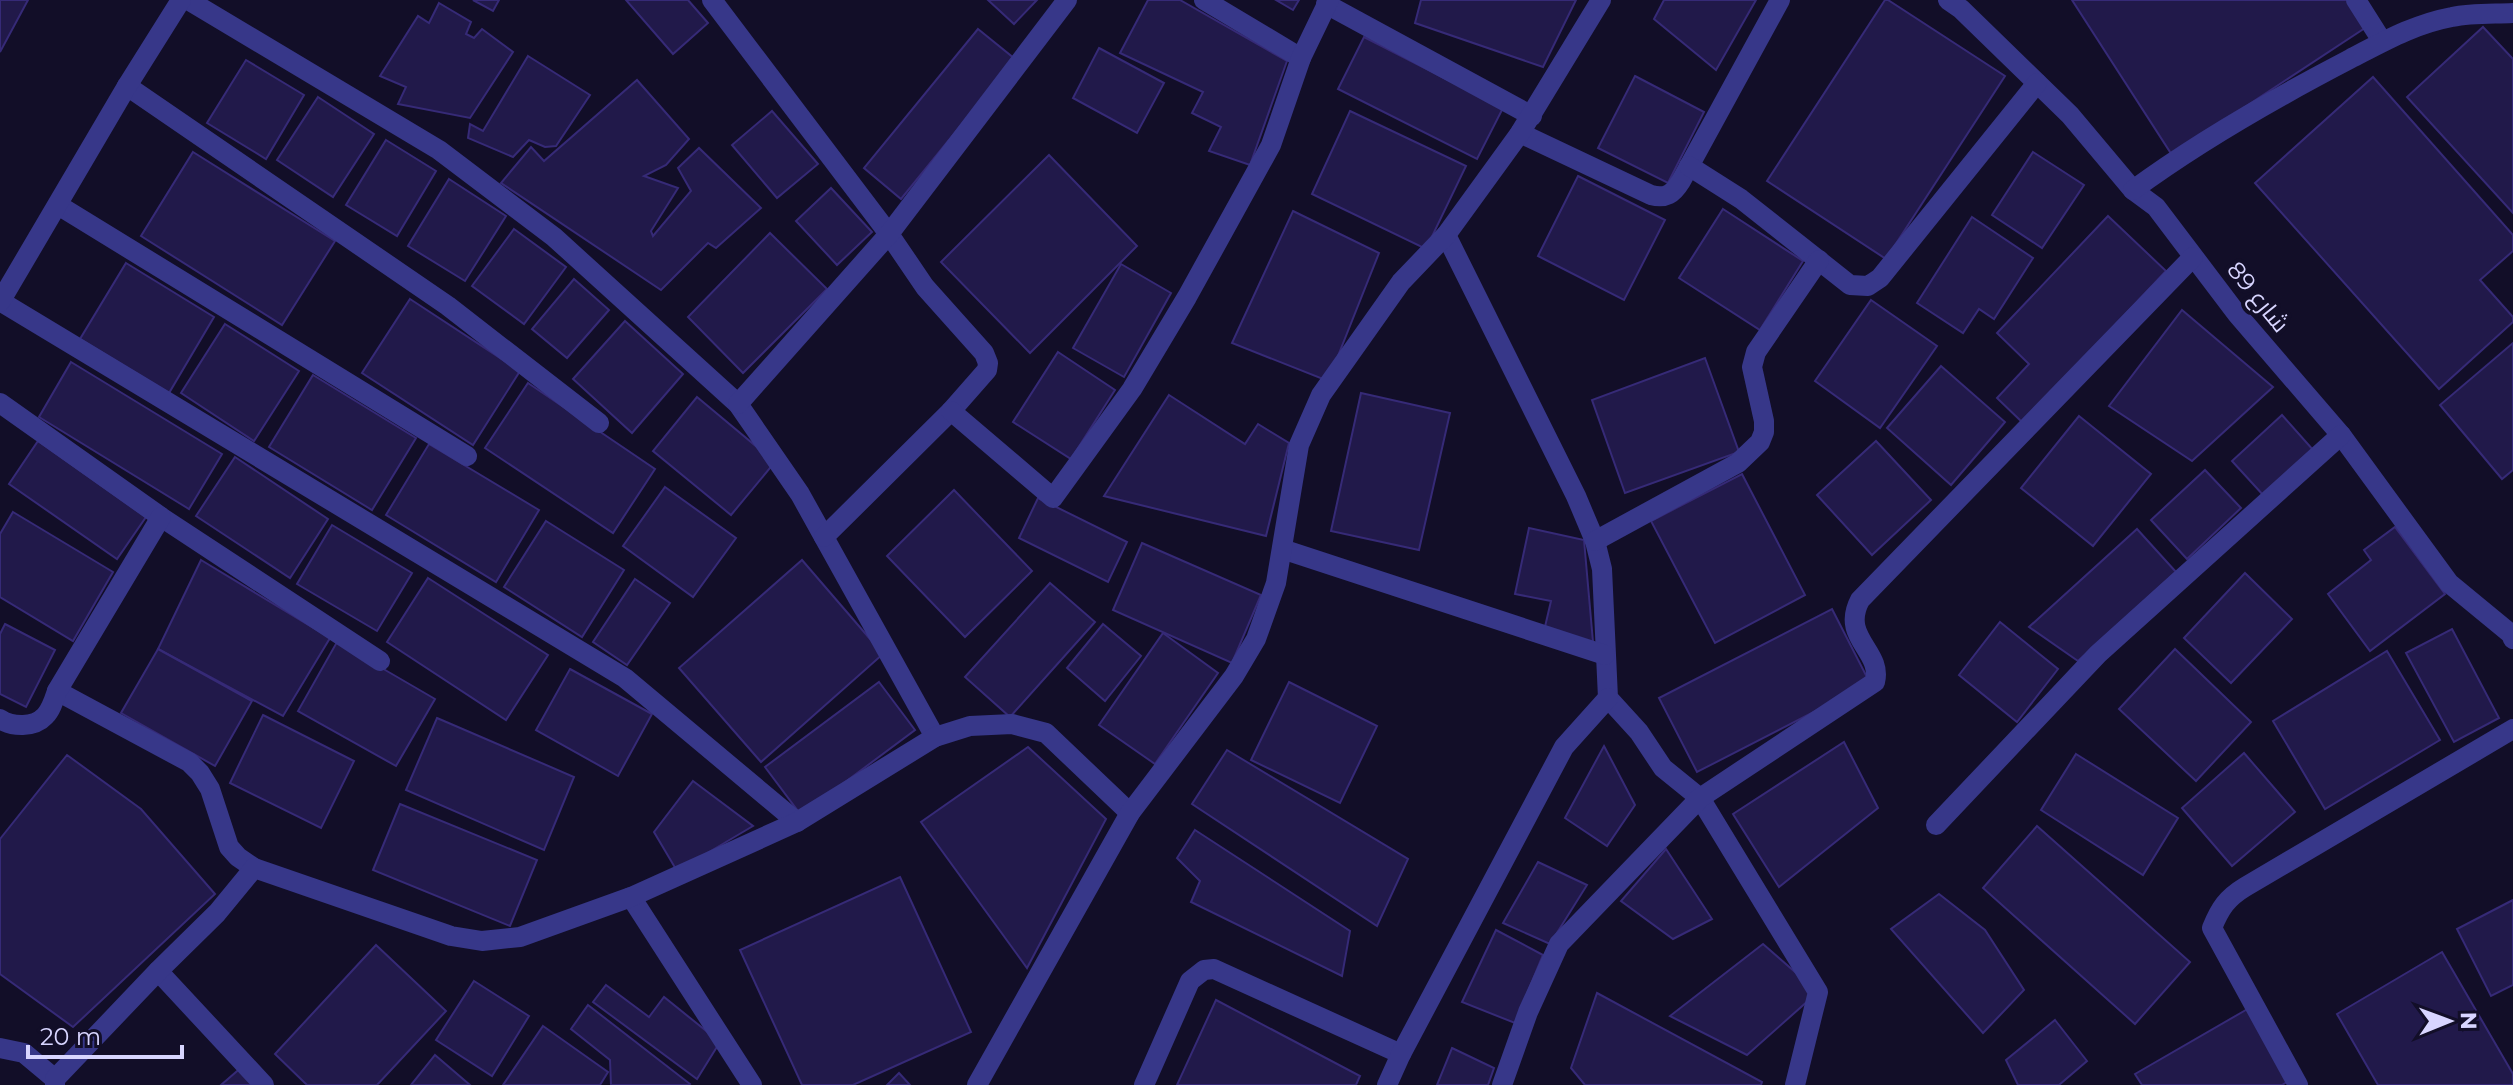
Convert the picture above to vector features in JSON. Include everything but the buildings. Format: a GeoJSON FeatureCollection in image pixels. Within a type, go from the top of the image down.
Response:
{"type":"FeatureCollection","features":[{"type":"Feature","properties":{"kind":"street"},"geometry":{"type":"LineString","coordinates":[[181,0],[0,302],[625,678],[797,822]]}},
{"type":"Feature","properties":{"kind":"street"},"geometry":{"type":"LineString","coordinates":[[188,0],[439,150],[554,237],[738,404],[800,494],[935,737]]}},
{"type":"Feature","properties":{"kind":"street"},"geometry":{"type":"LineString","coordinates":[[712,0],[889,234],[925,287],[984,353],[988,363],[987,370],[951,411],[824,537]]}},
{"type":"Feature","properties":{"kind":"street"},"geometry":{"type":"LineString","coordinates":[[738,404],[889,234],[1067,0]]}},
{"type":"Feature","properties":{"kind":"street"},"geometry":{"type":"LineString","coordinates":[[1204,0],[1301,58]]}},
{"type":"Feature","properties":{"kind":"street"},"geometry":{"type":"LineString","coordinates":[[977,1085],[1130,813],[1234,676],[1256,639],[1276,583],[1299,445],[1321,395],[1401,282],[1446,235],[1526,124],[1601,0]]}},
{"type":"Feature","properties":{"kind":"street"},"geometry":{"type":"LineString","coordinates":[[951,411],[1053,498],[1132,389],[1195,284],[1271,145],[1301,58],[1328,2],[1526,124],[1658,197],[1675,191],[1780,0]]}},
{"type":"Feature","properties":{"kind":"street"},"geometry":{"type":"LineString","coordinates":[[2356,0],[2382,41]]}},
{"type":"Feature","properties":{"kind":"street","name":"شارع 89"},"geometry":{"type":"LineString","coordinates":[[1961,3],[2070,115],[2133,190],[2156,207],[2237,314],[2341,435],[2449,583],[2512,635]]}},
{"type":"Feature","properties":{"kind":"street"},"geometry":{"type":"LineString","coordinates":[[2133,190],[2211,137],[2311,78],[2382,41],[2407,30],[2453,17],[2513,13]]}},
{"type":"Feature","properties":{"kind":"street"},"geometry":{"type":"LineString","coordinates":[[1689,166],[1741,199],[1850,285],[1868,286],[1880,278],[2037,83]]}},
{"type":"Feature","properties":{"kind":"street"},"geometry":{"type":"LineString","coordinates":[[127,86],[448,306],[599,423]]}},
{"type":"Feature","properties":{"kind":"street"},"geometry":{"type":"LineString","coordinates":[[58,205],[467,456]]}},
{"type":"Feature","properties":{"kind":"street"},"geometry":{"type":"LineString","coordinates":[[1446,235],[1576,496],[1595,541],[1602,569],[1608,698],[1639,732],[1663,768],[1700,798],[1818,992],[1795,1085]]}},
{"type":"Feature","properties":{"kind":"street"},"geometry":{"type":"LineString","coordinates":[[1502,1085],[1528,1012],[1559,944],[1700,798],[1875,682],[1877,670],[1854,624],[1854,612],[1860,600],[2193,257]]}},
{"type":"Feature","properties":{"kind":"street"},"geometry":{"type":"LineString","coordinates":[[1595,541],[1738,463],[1760,442],[1764,421],[1752,367],[1756,352],[1819,260]]}},
{"type":"Feature","properties":{"kind":"street"},"geometry":{"type":"LineString","coordinates":[[0,403],[161,517],[380,661]]}},
{"type":"Feature","properties":{"kind":"street"},"geometry":{"type":"LineString","coordinates":[[1936,825],[2098,654],[2341,435]]}},
{"type":"Feature","properties":{"kind":"street"},"geometry":{"type":"LineString","coordinates":[[3,726],[38,722],[47,714],[57,691],[161,517]]}},
{"type":"Feature","properties":{"kind":"street"},"geometry":{"type":"LineString","coordinates":[[1282,549],[1605,655]]}},
{"type":"Feature","properties":{"kind":"street"},"geometry":{"type":"LineString","coordinates":[[57,691],[189,762],[210,789],[229,847],[254,868],[451,936],[482,941],[520,937],[631,897],[797,822],[935,737],[970,726],[1012,724],[1046,733],[1130,813]]}},
{"type":"Feature","properties":{"kind":"street"},"geometry":{"type":"LineString","coordinates":[[1387,1085],[1564,747],[1608,698]]}},
{"type":"Feature","properties":{"kind":"street"},"geometry":{"type":"LineString","coordinates":[[2298,1085],[2212,928],[2220,908],[2245,887],[2513,729]]}},
{"type":"Feature","properties":{"kind":"street"},"geometry":{"type":"LineString","coordinates":[[0,1048],[24,1053],[55,1082],[158,971],[217,913],[254,868]]}},
{"type":"Feature","properties":{"kind":"street"},"geometry":{"type":"LineString","coordinates":[[631,897],[743,1081]]}},
{"type":"Feature","properties":{"kind":"street"},"geometry":{"type":"LineString","coordinates":[[1144,1085],[1190,981],[1204,970],[1214,969],[1401,1054]]}},
{"type":"Feature","properties":{"kind":"street"},"geometry":{"type":"LineString","coordinates":[[158,971],[264,1085]]}}]}
